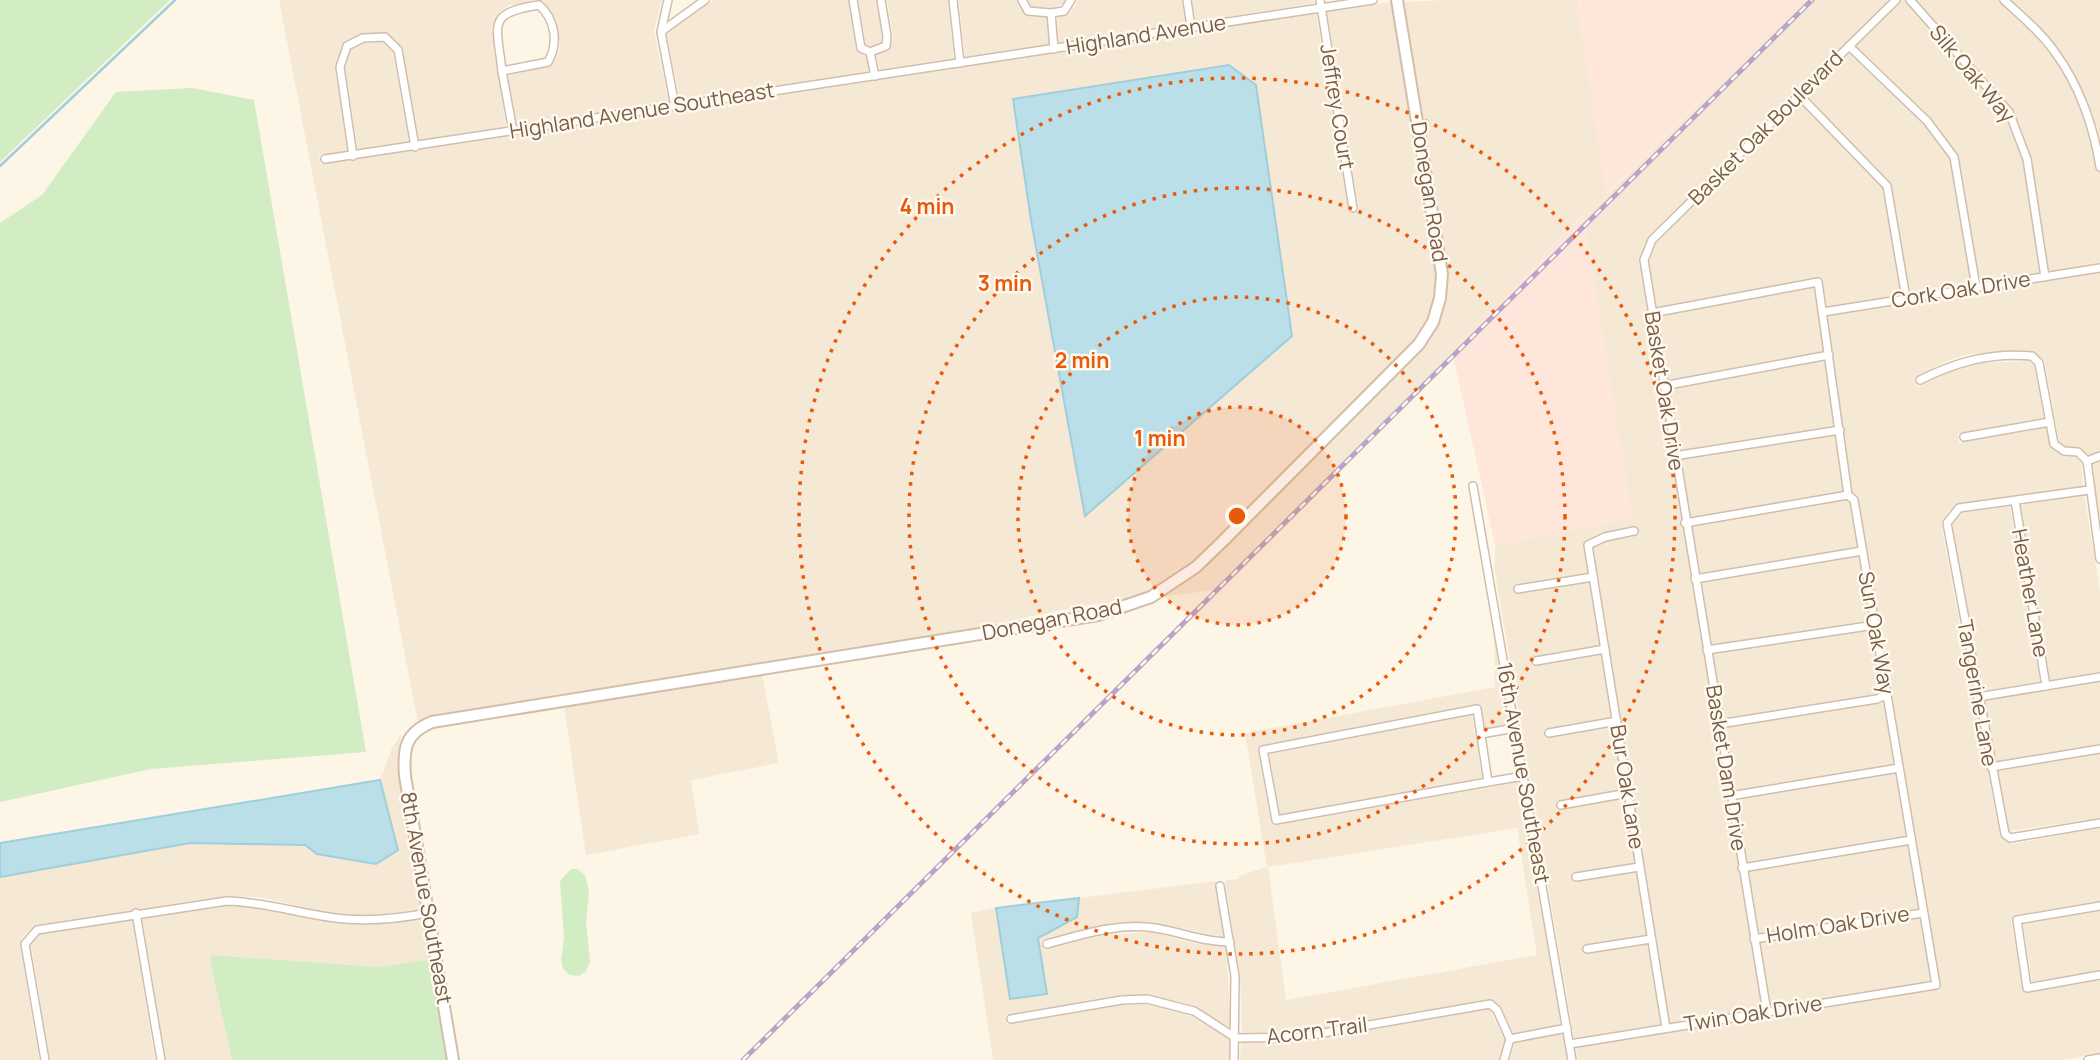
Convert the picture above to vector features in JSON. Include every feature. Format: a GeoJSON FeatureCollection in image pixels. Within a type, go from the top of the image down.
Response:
{"type":"FeatureCollection","features":[{"type":"Feature","properties":{"kind":"street"},"geometry":{"type":"LineString","coordinates":[[668,0],[661,32],[675,106]]}},
{"type":"Feature","properties":{"kind":"street"},"geometry":{"type":"LineString","coordinates":[[661,32],[705,0]]}},
{"type":"Feature","properties":{"kind":"street"},"geometry":{"type":"LineString","coordinates":[[853,0],[861,48],[870,52],[886,46],[881,0]]}},
{"type":"Feature","properties":{"kind":"street"},"geometry":{"type":"LineString","coordinates":[[954,0],[960,63]]}},
{"type":"Feature","properties":{"kind":"street"},"geometry":{"type":"LineString","coordinates":[[1022,0],[1028,11],[1051,13],[1064,10],[1072,0]]}},
{"type":"Feature","properties":{"kind":"street"},"geometry":{"type":"LineString","coordinates":[[1187,0],[1191,27]]}},
{"type":"Feature","properties":{"kind":"street","name":"Highland Avenue"},"geometry":{"type":"LineString","coordinates":[[960,63],[1320,4],[1373,0]]}},
{"type":"Feature","properties":{"kind":"street","name":"Donegan Road"},"geometry":{"type":"LineString","coordinates":[[409,736],[418,728],[432,722],[1098,615],[1151,597],[1173,584],[1222,542],[1403,362],[1433,322],[1440,298],[1442,274],[1397,0]]}},
{"type":"Feature","properties":{"kind":"street","name":"Basket Oak Boulevard"},"geometry":{"type":"LineString","coordinates":[[1644,260],[1652,240],[1896,0]]}},
{"type":"Feature","properties":{"kind":"street","name":"Silk Oak Way"},"geometry":{"type":"LineString","coordinates":[[1910,0],[2009,112],[2027,159],[2045,276]]}},
{"type":"Feature","properties":{"kind":"street"},"geometry":{"type":"LineString","coordinates":[[2004,0],[2054,51],[2080,96],[2095,135],[2100,167]]}},
{"type":"Feature","properties":{"kind":"street","name":"Jeffrey Court"},"geometry":{"type":"LineString","coordinates":[[1320,4],[1353,208]]}},
{"type":"Feature","properties":{"kind":"street"},"geometry":{"type":"LineString","coordinates":[[502,71],[548,62],[555,51],[551,21],[539,5],[509,9],[497,27],[502,71],[513,131]]}},
{"type":"Feature","properties":{"kind":"street"},"geometry":{"type":"LineString","coordinates":[[1051,13],[1054,49]]}},
{"type":"Feature","properties":{"kind":"street"},"geometry":{"type":"LineString","coordinates":[[353,156],[340,67],[347,46],[363,38],[385,37],[398,50],[415,147]]}},
{"type":"Feature","properties":{"kind":"street"},"geometry":{"type":"LineString","coordinates":[[1849,46],[1927,121],[1954,157],[1976,287]]}},
{"type":"Feature","properties":{"kind":"street"},"geometry":{"type":"LineString","coordinates":[[870,52],[875,76]]}},
{"type":"Feature","properties":{"kind":"street","name":"Highland Avenue Southeast"},"geometry":{"type":"LineString","coordinates":[[324,159],[960,63]]}},
{"type":"Feature","properties":{"kind":"street"},"geometry":{"type":"LineString","coordinates":[[1799,95],[1886,186],[1906,298]]}},
{"type":"Feature","properties":{"kind":"street","name":"Basket Oak Drive"},"geometry":{"type":"LineString","coordinates":[[1644,260],[1685,523]]}},
{"type":"Feature","properties":{"kind":"street","name":"Cork Oak Drive"},"geometry":{"type":"LineString","coordinates":[[1823,312],[2100,268]]}},
{"type":"Feature","properties":{"kind":"street","name":"Sun Oak Way"},"geometry":{"type":"LineString","coordinates":[[1652,313],[1818,282],[1848,495],[1854,500],[1936,985]]}},
{"type":"Feature","properties":{"kind":"street"},"geometry":{"type":"LineString","coordinates":[[1664,386],[1829,355]]}},
{"type":"Feature","properties":{"kind":"street"},"geometry":{"type":"LineString","coordinates":[[1920,380],[1952,364],[1974,358],[2032,356],[2039,363],[2054,444],[2064,451],[2078,452],[2087,461],[2100,559]]}},
{"type":"Feature","properties":{"kind":"street"},"geometry":{"type":"LineString","coordinates":[[1964,438],[2050,422]]}},
{"type":"Feature","properties":{"kind":"street"},"geometry":{"type":"LineString","coordinates":[[1674,456],[1840,430]]}},
{"type":"Feature","properties":{"kind":"street"},"geometry":{"type":"LineString","coordinates":[[2087,461],[2100,456]]}},
{"type":"Feature","properties":{"kind":"street","name":"16th Avenue Southeast"},"geometry":{"type":"LineString","coordinates":[[1473,486],[1573,1060]]}},
{"type":"Feature","properties":{"kind":"street","name":"Tangerine Lane"},"geometry":{"type":"LineString","coordinates":[[2089,490],[1959,509],[1947,523],[2002,828],[2010,838],[2100,823]]}},
{"type":"Feature","properties":{"kind":"street"},"geometry":{"type":"LineString","coordinates":[[1685,523],[1848,495]]}},
{"type":"Feature","properties":{"kind":"street","name":"Heather Lane"},"geometry":{"type":"LineString","coordinates":[[2015,501],[2046,685]]}},
{"type":"Feature","properties":{"kind":"street","name":"Basket Dam Drive"},"geometry":{"type":"LineString","coordinates":[[1685,523],[1767,1012]]}},
{"type":"Feature","properties":{"kind":"street","name":"Bur Oak Lane"},"geometry":{"type":"LineString","coordinates":[[1634,531],[1605,537],[1588,545],[1666,1028]]}},
{"type":"Feature","properties":{"kind":"street"},"geometry":{"type":"LineString","coordinates":[[1695,579],[1862,551]]}},
{"type":"Feature","properties":{"kind":"street"},"geometry":{"type":"LineString","coordinates":[[1518,589],[1593,577]]}},
{"type":"Feature","properties":{"kind":"street"},"geometry":{"type":"LineString","coordinates":[[1707,650],[1875,625]]}},
{"type":"Feature","properties":{"kind":"street"},"geometry":{"type":"LineString","coordinates":[[1536,662],[1605,649]]}},
{"type":"Feature","properties":{"kind":"street"},"geometry":{"type":"LineString","coordinates":[[1978,696],[2100,677]]}},
{"type":"Feature","properties":{"kind":"street"},"geometry":{"type":"LineString","coordinates":[[1719,724],[1877,699],[1886,695]]}},
{"type":"Feature","properties":{"kind":"street"},"geometry":{"type":"LineString","coordinates":[[1488,782],[1477,709],[1263,750],[1276,820],[1524,776]]}},
{"type":"Feature","properties":{"kind":"street"},"geometry":{"type":"LineString","coordinates":[[1549,733],[1616,721]]}},
{"type":"Feature","properties":{"kind":"street"},"geometry":{"type":"LineString","coordinates":[[1481,734],[1515,728]]}},
{"type":"Feature","properties":{"kind":"street","name":"8th Avenue Southeast"},"geometry":{"type":"LineString","coordinates":[[409,736],[404,756],[405,776],[453,1060]]}},
{"type":"Feature","properties":{"kind":"street"},"geometry":{"type":"LineString","coordinates":[[1991,767],[2100,749]]}},
{"type":"Feature","properties":{"kind":"street"},"geometry":{"type":"LineString","coordinates":[[1730,796],[1899,768]]}},
{"type":"Feature","properties":{"kind":"street"},"geometry":{"type":"LineString","coordinates":[[1561,804],[1628,793]]}},
{"type":"Feature","properties":{"kind":"street"},"geometry":{"type":"LineString","coordinates":[[1742,868],[1911,840]]}},
{"type":"Feature","properties":{"kind":"street"},"geometry":{"type":"LineString","coordinates":[[1576,877],[1639,867]]}},
{"type":"Feature","properties":{"kind":"street"},"geometry":{"type":"LineString","coordinates":[[1220,886],[1235,976],[1234,1060]]}},
{"type":"Feature","properties":{"kind":"street"},"geometry":{"type":"LineString","coordinates":[[45,1060],[25,944],[37,930],[227,901],[256,902],[337,919],[371,920],[428,913]]}},
{"type":"Feature","properties":{"kind":"street"},"geometry":{"type":"LineString","coordinates":[[2100,906],[2017,920],[2027,988],[2100,975]]}},
{"type":"Feature","properties":{"kind":"street","name":"Holm Oak Drive"},"geometry":{"type":"LineString","coordinates":[[1754,939],[1923,912]]}},
{"type":"Feature","properties":{"kind":"street"},"geometry":{"type":"LineString","coordinates":[[136,914],[161,1060]]}},
{"type":"Feature","properties":{"kind":"street"},"geometry":{"type":"LineString","coordinates":[[1047,944],[1100,930],[1154,928],[1207,941],[1230,942]]}},
{"type":"Feature","properties":{"kind":"street"},"geometry":{"type":"LineString","coordinates":[[1587,949],[1651,939]]}},
{"type":"Feature","properties":{"kind":"street","name":"Twin Oak Drive"},"geometry":{"type":"LineString","coordinates":[[1570,1044],[1936,985]]}},
{"type":"Feature","properties":{"kind":"street","name":"Acorn Trail"},"geometry":{"type":"LineString","coordinates":[[1011,1019],[1122,1000],[1147,999],[1194,1011],[1236,1038],[1300,1037],[1490,1004],[1497,1010],[1510,1040]]}},
{"type":"Feature","properties":{"kind":"street"},"geometry":{"type":"LineString","coordinates":[[1504,1060],[1510,1040],[1567,1028]]}},
{"type":"Feature","properties":{"kind":"street"},"geometry":{"type":"LineString","coordinates":[[2088,1060],[2100,1058]]}},
{"type":"Feature","properties":{"kind":"shaded area"},"geometry":{"type":"Polygon","coordinates":[[[279,0],[662,0],[654,31],[669,102],[517,126],[508,74],[549,66],[559,53],[560,44],[556,19],[543,1],[508,5],[498,14],[492,28],[506,127],[419,141],[402,47],[385,32],[362,34],[345,41],[335,68],[347,152],[319,155],[320,164],[1316,13],[1349,213],[1359,211],[1327,11],[1392,2],[1436,281],[1435,297],[1428,321],[1415,342],[1192,563],[1148,593],[1130,600],[1082,606],[920,639],[431,718],[418,723],[279,0]],[[1229,65],[1013,99],[1031,220],[1086,515],[1292,336],[1256,85],[1229,65]]]}},
{"type":"Feature","properties":{"kind":"shaded area"},"geometry":{"type":"Polygon","coordinates":[[[714,0],[848,0],[856,49],[866,56],[869,72],[680,100],[667,34],[714,0]]]}},
{"type":"Feature","properties":{"kind":"shaded area"},"geometry":{"type":"Polygon","coordinates":[[[858,0],[876,0],[882,36],[881,43],[871,47],[866,45],[858,0]]]}},
{"type":"Feature","properties":{"kind":"shaded area"},"geometry":{"type":"Polygon","coordinates":[[[887,0],[948,0],[954,59],[880,71],[876,55],[891,46],[893,35],[887,0]]]}},
{"type":"Feature","properties":{"kind":"shaded area"},"geometry":{"type":"Polygon","coordinates":[[[959,0],[1017,0],[1026,15],[1046,18],[1049,46],[965,57],[959,0]]]}},
{"type":"Feature","properties":{"kind":"shaded area"},"geometry":{"type":"Polygon","coordinates":[[[1028,0],[1066,2],[1051,9],[1031,7],[1028,0]]]}},
{"type":"Feature","properties":{"kind":"shaded area"},"geometry":{"type":"Polygon","coordinates":[[[1077,0],[1182,0],[1185,23],[1059,44],[1057,17],[1068,14],[1076,6],[1077,0]]]}},
{"type":"Feature","properties":{"kind":"shaded area"},"geometry":{"type":"Polygon","coordinates":[[[1192,0],[1314,0],[1315,3],[1196,22],[1192,0]]]}},
{"type":"Feature","properties":{"kind":"shaded area"},"geometry":{"type":"Polygon","coordinates":[[[1580,0],[1578,4],[1607,194],[1803,0],[2100,0],[2100,451],[2088,455],[2082,449],[2067,447],[2059,441],[2045,362],[2033,352],[1969,354],[1949,360],[1913,379],[1918,387],[1954,368],[1975,363],[2030,361],[2034,366],[2044,418],[1958,434],[1959,443],[2046,427],[2051,448],[2064,456],[2075,457],[2081,463],[2083,486],[1958,504],[1949,510],[1941,524],[2000,836],[2012,844],[2100,828],[2100,901],[2016,915],[2011,921],[2022,989],[2028,992],[2100,980],[2100,1053],[2063,1060],[1578,1060],[1576,1047],[1598,1044],[1597,1035],[1574,1038],[1495,572],[1495,545],[1632,518],[1583,214],[1453,352],[1215,590],[1161,597],[1200,570],[1226,545],[1407,365],[1438,325],[1446,299],[1447,273],[1403,2],[1580,0]]]}},
{"type":"Feature","properties":{"kind":"shaded area"},"geometry":{"type":"Polygon","coordinates":[[[1580,0],[1803,0],[1606,194],[1577,9],[1580,0]]]}},
{"type":"Feature","properties":{"kind":"shaded area"},"geometry":{"type":"Polygon","coordinates":[[[383,42],[393,52],[409,143],[358,150],[345,67],[351,49],[364,43],[383,42]]]}},
{"type":"Feature","properties":{"kind":"shaded area"},"geometry":{"type":"Polygon","coordinates":[[[1584,214],[1632,518],[1495,545],[1452,351],[1584,214]]]}},
{"type":"Feature","properties":{"kind":"shaded area"},"geometry":{"type":"Polygon","coordinates":[[[2100,460],[2100,523],[2092,463],[2100,460]]]}},
{"type":"Feature","properties":{"kind":"shaded area"},"geometry":{"type":"Polygon","coordinates":[[[2084,495],[2100,591],[2100,672],[2050,680],[2020,505],[2084,495]]]}},
{"type":"Feature","properties":{"kind":"shaded area"},"geometry":{"type":"Polygon","coordinates":[[[2010,506],[2040,682],[1982,691],[1952,523],[1961,513],[2010,506]]]}},
{"type":"Feature","properties":{"kind":"shaded area"},"geometry":{"type":"Polygon","coordinates":[[[1494,628],[1509,724],[1485,729],[1482,708],[1476,704],[1262,746],[1258,751],[1271,821],[1277,825],[1519,782],[1561,1024],[1514,1034],[1502,1008],[1489,999],[1300,1032],[1242,1033],[1240,976],[1225,880],[1239,879],[1238,876],[1267,867],[1245,733],[1495,687],[1494,628]],[[1517,828],[1268,867],[1286,1000],[1537,955],[1517,828]]]}},
{"type":"Feature","properties":{"kind":"shaded area"},"geometry":{"type":"Polygon","coordinates":[[[762,674],[779,763],[691,780],[699,834],[586,855],[564,706],[762,674]]]}},
{"type":"Feature","properties":{"kind":"shaded area"},"geometry":{"type":"Polygon","coordinates":[[[2100,681],[2100,744],[1995,762],[1984,700],[2100,681]]]}},
{"type":"Feature","properties":{"kind":"shaded area"},"geometry":{"type":"Polygon","coordinates":[[[1472,715],[1482,778],[1280,815],[1269,754],[1472,715]]]}},
{"type":"Feature","properties":{"kind":"shaded area"},"geometry":{"type":"Polygon","coordinates":[[[401,734],[398,755],[400,776],[422,909],[371,916],[338,914],[257,897],[227,896],[36,925],[23,935],[20,945],[39,1060],[0,1060],[0,877],[190,843],[305,845],[317,854],[376,864],[398,850],[380,780],[392,748],[401,734]]]}},
{"type":"Feature","properties":{"kind":"shaded area"},"geometry":{"type":"Polygon","coordinates":[[[2100,754],[2100,818],[2009,831],[1997,771],[2100,754]]]}},
{"type":"Feature","properties":{"kind":"shaded area"},"geometry":{"type":"Polygon","coordinates":[[[1216,881],[1224,937],[1155,923],[1128,923],[1099,926],[1041,941],[1044,950],[1101,935],[1153,932],[1193,943],[1226,946],[1231,1028],[1185,1003],[1147,995],[1107,997],[1005,1016],[1007,1025],[1122,1005],[1159,1005],[1191,1016],[1231,1040],[1229,1060],[993,1060],[971,913],[996,908],[1010,999],[1039,951],[1038,938],[1076,917],[1079,898],[1216,881]]]}},
{"type":"Feature","properties":{"kind":"shaded area"},"geometry":{"type":"Polygon","coordinates":[[[227,905],[255,906],[337,923],[371,925],[424,919],[431,959],[379,967],[212,955],[211,965],[232,1060],[166,1060],[142,917],[227,905]]]}},
{"type":"Feature","properties":{"kind":"shaded area"},"geometry":{"type":"Polygon","coordinates":[[[2100,911],[2100,971],[2032,982],[2023,924],[2100,911]]]}},
{"type":"Feature","properties":{"kind":"shaded area"},"geometry":{"type":"Polygon","coordinates":[[[132,919],[155,1060],[50,1060],[31,945],[34,939],[39,934],[132,919]]]}},
{"type":"Feature","properties":{"kind":"shaded area"},"geometry":{"type":"Polygon","coordinates":[[[1489,1009],[1505,1040],[1499,1060],[1240,1060],[1241,1043],[1301,1042],[1489,1009]]]}},
{"type":"Feature","properties":{"kind":"shaded area"},"geometry":{"type":"Polygon","coordinates":[[[1563,1034],[1567,1060],[1510,1060],[1515,1043],[1563,1034]]]}},
{"type":"Feature","properties":{"kind":"green space"},"geometry":{"type":"Polygon","coordinates":[[[0,0],[170,0],[0,162],[0,0]]]}},
{"type":"Feature","properties":{"kind":"green space"},"geometry":{"type":"Polygon","coordinates":[[[192,88],[254,100],[366,752],[151,769],[0,802],[0,223],[42,195],[116,92],[192,88]]]}},
{"type":"Feature","properties":{"kind":"green space"},"geometry":{"type":"Polygon","coordinates":[[[571,869],[577,869],[585,875],[589,892],[586,922],[590,961],[586,971],[579,976],[570,975],[563,969],[561,960],[564,938],[560,881],[571,869]]]}},
{"type":"Feature","properties":{"kind":"green space"},"geometry":{"type":"Polygon","coordinates":[[[211,955],[379,967],[431,959],[447,1060],[232,1060],[211,955]]]}},
{"type":"Feature","properties":{"kind":"water"},"geometry":{"type":"Polygon","coordinates":[[[1229,65],[1256,85],[1292,336],[1085,516],[1031,220],[1013,99],[1229,65]]]}},
{"type":"Feature","properties":{"kind":"water"},"geometry":{"type":"Polygon","coordinates":[[[380,780],[398,850],[376,864],[317,854],[305,845],[190,843],[0,877],[0,843],[380,780]]]}},
{"type":"Feature","properties":{"kind":"water"},"geometry":{"type":"Polygon","coordinates":[[[1079,898],[1077,917],[1038,938],[1047,994],[1010,999],[996,908],[1079,898]]]}},
{"type":"Feature","properties":{"kind":"waterway"},"geometry":{"type":"LineString","coordinates":[[0,166],[175,0]]}},
{"type":"Feature","properties":{"kind":"railway"},"geometry":{"type":"LineString","coordinates":[[743,1060],[1812,0]]}}]}
